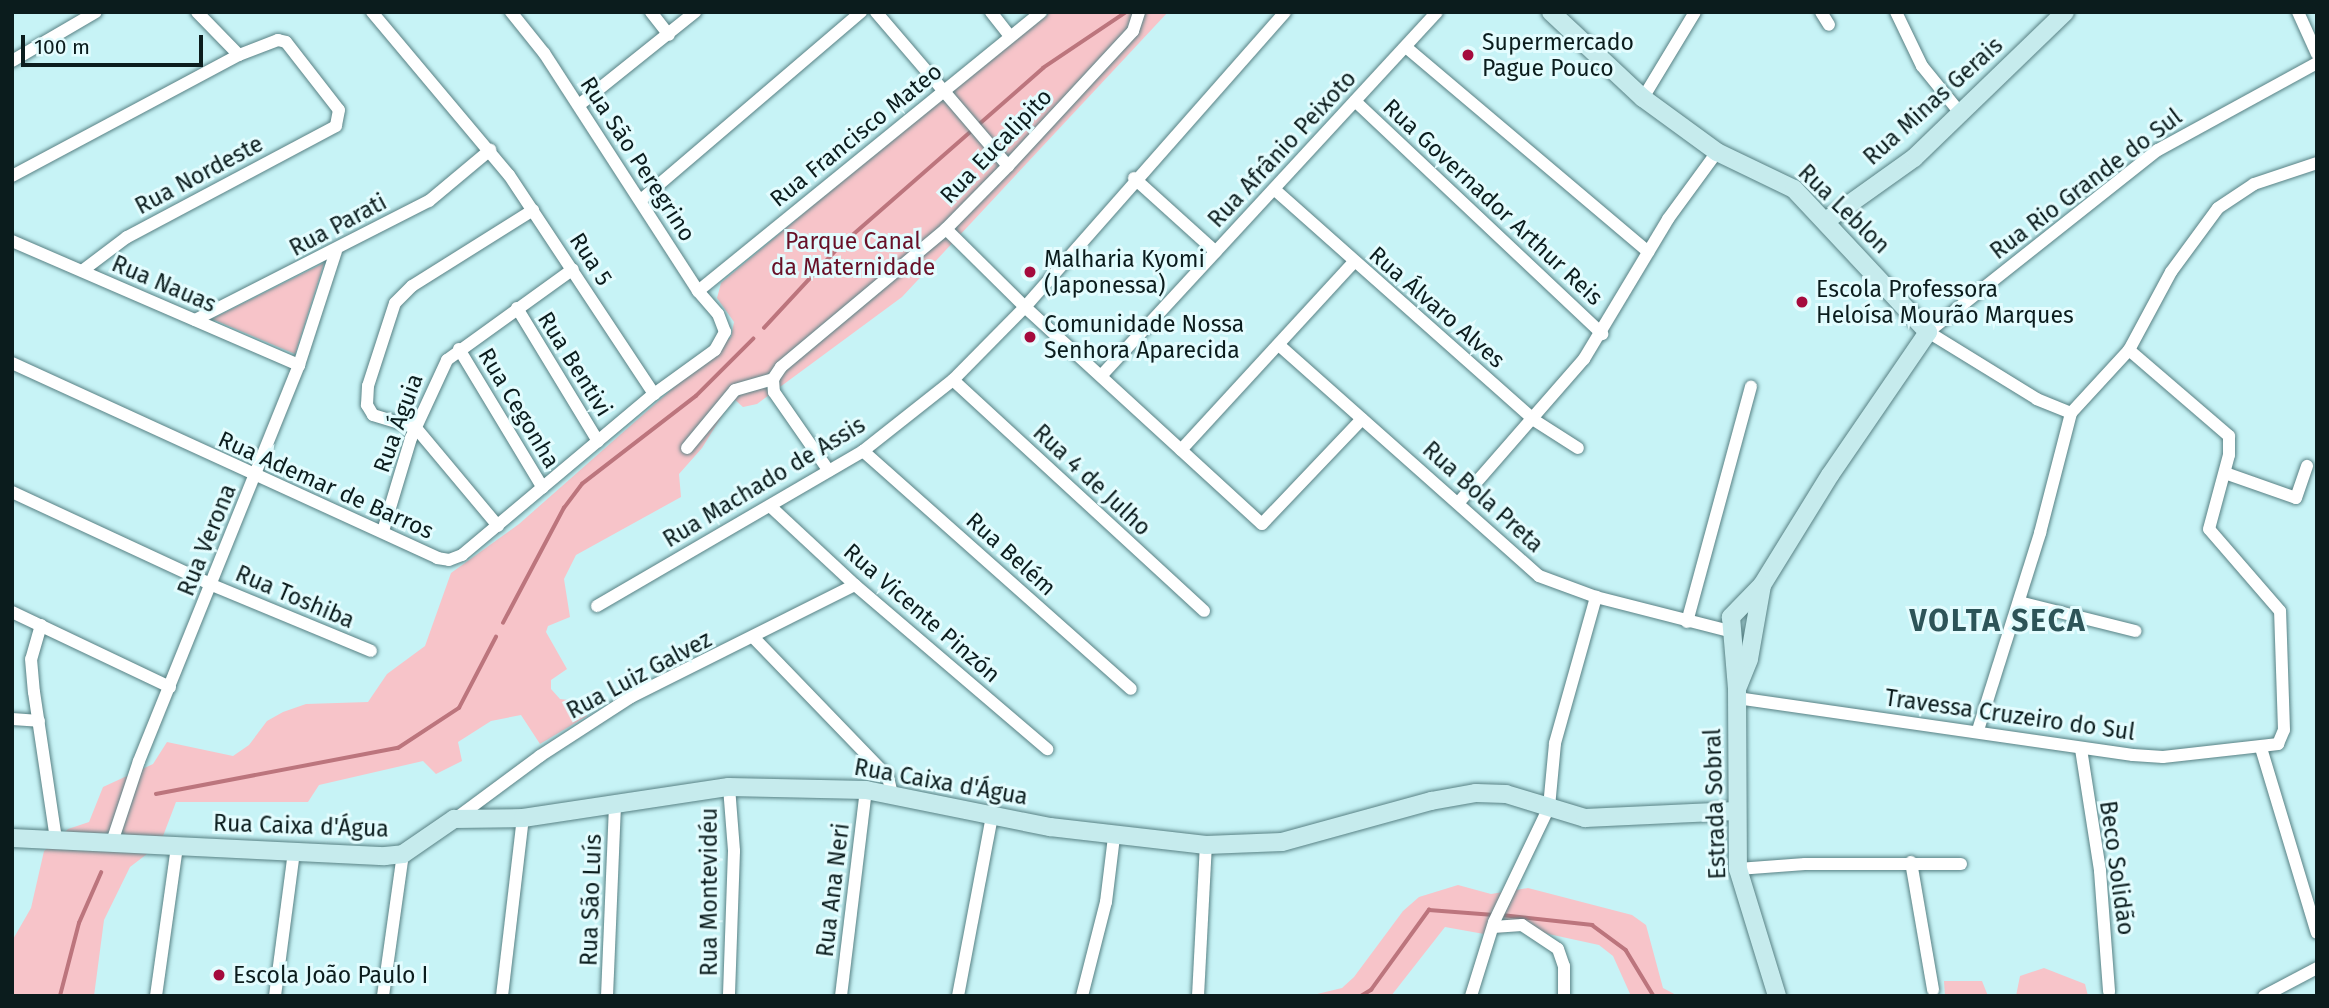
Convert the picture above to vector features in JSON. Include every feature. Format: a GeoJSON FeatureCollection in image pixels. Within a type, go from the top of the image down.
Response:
{"type":"FeatureCollection","features":[{"type":"Feature","properties":{"kind":"street"},"geometry":{"type":"LineString","coordinates":[[12,61],[96,12]]}},
{"type":"Feature","properties":{"kind":"street"},"geometry":{"type":"LineString","coordinates":[[12,176],[239,55],[197,12]]}},
{"type":"Feature","properties":{"kind":"street","name":"Rua 5"},"geometry":{"type":"LineString","coordinates":[[372,12],[490,150],[573,269],[653,394]]}},
{"type":"Feature","properties":{"kind":"street","name":"Rua São Peregrino"},"geometry":{"type":"LineString","coordinates":[[511,12],[579,105],[642,199],[698,291],[718,314],[725,332]]}},
{"type":"Feature","properties":{"kind":"street"},"geometry":{"type":"LineString","coordinates":[[651,12],[669,35]]}},
{"type":"Feature","properties":{"kind":"street"},"geometry":{"type":"LineString","coordinates":[[579,105],[695,12]]}},
{"type":"Feature","properties":{"kind":"street"},"geometry":{"type":"LineString","coordinates":[[642,199],[861,12]]}},
{"type":"Feature","properties":{"kind":"street"},"geometry":{"type":"LineString","coordinates":[[876,12],[944,90],[975,131],[1008,166]]}},
{"type":"Feature","properties":{"kind":"street"},"geometry":{"type":"LineString","coordinates":[[991,12],[1010,36]]}},
{"type":"Feature","properties":{"kind":"street","name":"Rua Francisco Mateo"},"geometry":{"type":"LineString","coordinates":[[698,291],[1041,12]]}},
{"type":"Feature","properties":{"kind":"street","name":"Rua Eucalipito"},"geometry":{"type":"LineString","coordinates":[[773,379],[781,368],[946,229],[1133,31],[1139,12]]}},
{"type":"Feature","properties":{"kind":"street","name":"Rua Machado de Assis"},"geometry":{"type":"LineString","coordinates":[[597,606],[863,451],[953,380],[1025,307],[1134,178],[1285,12]]}},
{"type":"Feature","properties":{"kind":"street","name":"Rua Afrânio Peixoto"},"geometry":{"type":"LineString","coordinates":[[1101,376],[1407,48],[1437,12]]}},
{"type":"Feature","properties":{"kind":"street","name":"Rua Leblon"},"geometry":{"type":"LineString","coordinates":[[1551,12],[1643,98],[1717,152],[1794,189],[1828,220],[1928,332],[1995,375],[2071,413]]}},
{"type":"Feature","properties":{"kind":"street"},"geometry":{"type":"LineString","coordinates":[[1643,98],[1695,12]]}},
{"type":"Feature","properties":{"kind":"street"},"geometry":{"type":"LineString","coordinates":[[1821,12],[1829,25]]}},
{"type":"Feature","properties":{"kind":"street"},"geometry":{"type":"LineString","coordinates":[[1896,12],[1922,66],[1961,114]]}},
{"type":"Feature","properties":{"kind":"street","name":"Rua Minas Gerais"},"geometry":{"type":"LineString","coordinates":[[1828,220],[1914,158],[2065,12]]}},
{"type":"Feature","properties":{"kind":"street"},"geometry":{"type":"LineString","coordinates":[[2298,12],[2317,54]]}},
{"type":"Feature","properties":{"kind":"street","name":"Rua Nordeste"},"geometry":{"type":"LineString","coordinates":[[82,271],[127,237],[336,126],[339,110],[286,42],[278,40],[239,55]]}},
{"type":"Feature","properties":{"kind":"street"},"geometry":{"type":"LineString","coordinates":[[1407,48],[1648,252]]}},
{"type":"Feature","properties":{"kind":"street","name":"Rua Rio Grande do Sul"},"geometry":{"type":"LineString","coordinates":[[1928,332],[2158,150],[2317,63]]}},
{"type":"Feature","properties":{"kind":"street","name":"Rua Governador Arthur Reis"},"geometry":{"type":"LineString","coordinates":[[1355,101],[1602,334]]}},
{"type":"Feature","properties":{"kind":"street","name":"Rua Parati"},"geometry":{"type":"LineString","coordinates":[[195,320],[336,251],[429,201],[490,150]]}},
{"type":"Feature","properties":{"kind":"street"},"geometry":{"type":"LineString","coordinates":[[1460,501],[1534,420],[1602,334],[1648,252],[1717,152]]}},
{"type":"Feature","properties":{"kind":"street"},"geometry":{"type":"LineString","coordinates":[[1978,730],[2019,602],[2071,413],[2129,349],[2178,260],[2218,208],[2254,184],[2317,163]]}},
{"type":"Feature","properties":{"kind":"street"},"geometry":{"type":"LineString","coordinates":[[1134,178],[1216,252]]}},
{"type":"Feature","properties":{"kind":"street","name":"Rua Álvaro Alves"},"geometry":{"type":"LineString","coordinates":[[1274,189],[1534,420],[1578,448]]}},
{"type":"Feature","properties":{"kind":"street"},"geometry":{"type":"LineString","coordinates":[[498,526],[415,428],[386,422],[367,405],[395,303],[412,286],[533,210]]}},
{"type":"Feature","properties":{"kind":"street"},"geometry":{"type":"LineString","coordinates":[[946,229],[1025,307],[1262,523],[1270,520],[1362,419]]}},
{"type":"Feature","properties":{"kind":"street","name":"Rua Nauas"},"geometry":{"type":"LineString","coordinates":[[12,241],[299,365]]}},
{"type":"Feature","properties":{"kind":"street","name":"Rua Verona"},"geometry":{"type":"LineString","coordinates":[[111,842],[299,365],[336,251]]}},
{"type":"Feature","properties":{"kind":"street"},"geometry":{"type":"LineString","coordinates":[[1181,450],[1280,346],[1354,262]]}},
{"type":"Feature","properties":{"kind":"street","name":"Rua Águia"},"geometry":{"type":"LineString","coordinates":[[383,531],[415,428],[438,373],[460,349],[573,269]]}},
{"type":"Feature","properties":{"kind":"street","name":"Rua Bentivi"},"geometry":{"type":"LineString","coordinates":[[517,308],[598,441]]}},
{"type":"Feature","properties":{"kind":"street","name":"Rua Ademar de Barros"},"geometry":{"type":"LineString","coordinates":[[12,363],[255,477],[449,560],[462,555],[653,394],[715,350],[725,332]]}},
{"type":"Feature","properties":{"kind":"street","name":"Estrada Sobral"},"geometry":{"type":"LineString","coordinates":[[1740,657],[1729,631],[1737,611],[1762,585],[1836,466],[1928,332]]}},
{"type":"Feature","properties":{"kind":"street","name":"Rua Bola Preta"},"geometry":{"type":"LineString","coordinates":[[1280,346],[1460,501],[1539,576],[1596,597],[1729,631]]}},
{"type":"Feature","properties":{"kind":"street","name":"Rua Cegonha"},"geometry":{"type":"LineString","coordinates":[[460,349],[543,488]]}},
{"type":"Feature","properties":{"kind":"street"},"geometry":{"type":"LineString","coordinates":[[2129,349],[2223,429],[2230,442],[2225,473],[2296,498],[2307,466]]}},
{"type":"Feature","properties":{"kind":"street"},"geometry":{"type":"LineString","coordinates":[[687,448],[736,390],[773,379],[774,392],[829,471]]}},
{"type":"Feature","properties":{"kind":"street","name":"Rua 4 de Julho"},"geometry":{"type":"LineString","coordinates":[[953,380],[1204,611]]}},
{"type":"Feature","properties":{"kind":"street"},"geometry":{"type":"LineString","coordinates":[[1687,622],[1751,387]]}},
{"type":"Feature","properties":{"kind":"street","name":"Rua Belém"},"geometry":{"type":"LineString","coordinates":[[863,451],[1130,689]]}},
{"type":"Feature","properties":{"kind":"street","name":"Travessa Cruzeiro do Sul"},"geometry":{"type":"LineString","coordinates":[[1737,694],[1978,730],[2081,749],[2163,757],[2278,744],[2284,730],[2280,611],[2210,534],[2225,473]]}},
{"type":"Feature","properties":{"kind":"street","name":"Rua Toshiba"},"geometry":{"type":"LineString","coordinates":[[12,492],[212,584],[371,651]]}},
{"type":"Feature","properties":{"kind":"street","name":"Rua Vicente Pinzón"},"geometry":{"type":"LineString","coordinates":[[771,507],[855,584],[1047,749]]}},
{"type":"Feature","properties":{"kind":"street","name":"Rua Luiz Galvez"},"geometry":{"type":"LineString","coordinates":[[454,820],[540,756],[631,697],[754,638],[855,584]]}},
{"type":"Feature","properties":{"kind":"street","name":"Estrada Sobral"},"geometry":{"type":"LineString","coordinates":[[1762,585],[1756,617],[1740,657],[1737,694],[1738,869],[1777,996]]}},
{"type":"Feature","properties":{"kind":"street"},"geometry":{"type":"LineString","coordinates":[[1471,996],[1494,925],[1549,807],[1555,743],[1596,597]]}},
{"type":"Feature","properties":{"kind":"street"},"geometry":{"type":"LineString","coordinates":[[2019,602],[2135,631]]}},
{"type":"Feature","properties":{"kind":"street"},"geometry":{"type":"LineString","coordinates":[[1737,611],[1756,617]]}},
{"type":"Feature","properties":{"kind":"street"},"geometry":{"type":"LineString","coordinates":[[12,612],[170,687]]}},
{"type":"Feature","properties":{"kind":"street"},"geometry":{"type":"LineString","coordinates":[[41,625],[31,659],[56,839]]}},
{"type":"Feature","properties":{"kind":"street"},"geometry":{"type":"LineString","coordinates":[[754,638],[888,777],[892,794]]}},
{"type":"Feature","properties":{"kind":"street"},"geometry":{"type":"LineString","coordinates":[[12,719],[39,721]]}},
{"type":"Feature","properties":{"kind":"street"},"geometry":{"type":"LineString","coordinates":[[2261,748],[2317,933]]}},
{"type":"Feature","properties":{"kind":"street","name":"Beco Solidão"},"geometry":{"type":"LineString","coordinates":[[2081,749],[2100,871],[2109,992]]}},
{"type":"Feature","properties":{"kind":"street","name":"Rua Caixa d'Água"},"geometry":{"type":"LineString","coordinates":[[12,838],[294,852],[403,853],[454,820],[523,818],[729,787],[866,790],[1114,837],[1206,845],[1282,842],[1431,801],[1475,793],[1506,794],[1586,818],[1736,811]]}},
{"type":"Feature","properties":{"kind":"street","name":"Rua Montevidéu"},"geometry":{"type":"LineString","coordinates":[[729,787],[734,851],[729,996]]}},
{"type":"Feature","properties":{"kind":"street","name":"Rua Ana Neri"},"geometry":{"type":"LineString","coordinates":[[841,996],[866,790]]}},
{"type":"Feature","properties":{"kind":"street","name":"Rua São Luís"},"geometry":{"type":"LineString","coordinates":[[607,996],[615,805]]}},
{"type":"Feature","properties":{"kind":"street"},"geometry":{"type":"LineString","coordinates":[[958,996],[992,816]]}},
{"type":"Feature","properties":{"kind":"street"},"geometry":{"type":"LineString","coordinates":[[502,996],[523,818]]}},
{"type":"Feature","properties":{"kind":"street"},"geometry":{"type":"LineString","coordinates":[[1082,996],[1106,902],[1114,837]]}},
{"type":"Feature","properties":{"kind":"street"},"geometry":{"type":"LineString","coordinates":[[1198,996],[1206,845]]}},
{"type":"Feature","properties":{"kind":"street"},"geometry":{"type":"LineString","coordinates":[[156,996],[177,847]]}},
{"type":"Feature","properties":{"kind":"street"},"geometry":{"type":"LineString","coordinates":[[275,996],[294,852]]}},
{"type":"Feature","properties":{"kind":"street"},"geometry":{"type":"LineString","coordinates":[[383,996],[403,853]]}},
{"type":"Feature","properties":{"kind":"street"},"geometry":{"type":"LineString","coordinates":[[1738,869],[1911,862],[1961,864]]}},
{"type":"Feature","properties":{"kind":"street"},"geometry":{"type":"LineString","coordinates":[[1911,862],[1933,990]]}},
{"type":"Feature","properties":{"kind":"street"},"geometry":{"type":"LineString","coordinates":[[1494,925],[1522,926],[1558,949],[1564,966],[1564,996]]}},
{"type":"Feature","properties":{"kind":"street"},"geometry":{"type":"LineString","coordinates":[[2264,996],[2317,968]]}},
{"type":"Feature","properties":{"kind":"green space","name":"Parque Canal da Maternidade"},"geometry":{"type":"Polygon","coordinates":[[[1051,12],[1168,12],[902,297],[757,404],[743,407],[733,398],[702,448],[679,474],[681,497],[576,555],[564,579],[570,617],[548,626],[546,632],[567,669],[551,680],[551,689],[560,699],[577,701],[587,716],[540,744],[521,715],[491,721],[458,742],[462,761],[436,774],[423,761],[319,785],[308,802],[176,802],[160,844],[130,867],[104,920],[94,996],[12,996],[12,941],[31,908],[44,851],[68,829],[89,822],[103,787],[153,764],[167,742],[233,756],[249,745],[267,721],[283,712],[306,704],[368,702],[387,674],[425,646],[451,573],[519,524],[731,337],[734,322],[717,298],[721,283],[919,116],[1051,12]]]}},
{"type":"Feature","properties":{"kind":"green space"},"geometry":{"type":"Polygon","coordinates":[[[324,263],[295,354],[212,319],[324,263]]]}},
{"type":"Feature","properties":{"kind":"green space"},"geometry":{"type":"Polygon","coordinates":[[[1458,885],[1491,894],[1528,888],[1632,915],[1646,925],[1663,988],[1678,996],[1631,996],[1613,956],[1599,945],[1530,930],[1484,934],[1445,927],[1391,996],[1309,996],[1342,988],[1354,977],[1403,911],[1419,897],[1458,885]]]}},
{"type":"Feature","properties":{"kind":"green space"},"geometry":{"type":"Polygon","coordinates":[[[2044,968],[2085,984],[2088,996],[2016,996],[2020,976],[2044,968]]]}},
{"type":"Feature","properties":{"kind":"green space"},"geometry":{"type":"Polygon","coordinates":[[[1944,981],[1982,981],[1988,996],[1945,996],[1944,981]]]}},
{"type":"Feature","properties":{"kind":"waterway"},"geometry":{"type":"LineString","coordinates":[[764,328],[840,246],[1043,68],[1125,13]]}},
{"type":"Feature","properties":{"kind":"waterway"},"geometry":{"type":"LineString","coordinates":[[503,623],[564,508],[582,484],[696,396],[753,339]]}},
{"type":"Feature","properties":{"kind":"waterway"},"geometry":{"type":"LineString","coordinates":[[156,794],[398,748],[459,708],[496,637]]}},
{"type":"Feature","properties":{"kind":"waterway"},"geometry":{"type":"LineString","coordinates":[[60,996],[79,923],[101,873]]}},
{"type":"Feature","properties":{"kind":"waterway"},"geometry":{"type":"LineString","coordinates":[[1361,996],[1371,990],[1429,910],[1494,915]]}},
{"type":"Feature","properties":{"kind":"waterway"},"geometry":{"type":"LineString","coordinates":[[1502,915],[1592,925],[1626,950],[1654,996]]}},
{"type":"Feature","properties":{"kind":"place","name":"Supermercado Pague Pouco"},"geometry":{"type":"Point","coordinates":[1468,55]}},
{"type":"Feature","properties":{"kind":"place","name":"Malharia Kyomi (Japonessa)"},"geometry":{"type":"Point","coordinates":[1030,272]}},
{"type":"Feature","properties":{"kind":"place","name":"Escola Professora Heloísa Mourão Marques"},"geometry":{"type":"Point","coordinates":[1802,302]}},
{"type":"Feature","properties":{"kind":"place","name":"Comunidade Nossa Senhora Aparecida"},"geometry":{"type":"Point","coordinates":[1030,337]}},
{"type":"Feature","properties":{"kind":"place","name":"Escola João Paulo I"},"geometry":{"type":"Point","coordinates":[219,975]}},
{"type":"Feature","properties":{"kind":"district","name":"VOLTA SECA"},"geometry":{"type":"Point","coordinates":[1998,621]}}]}
